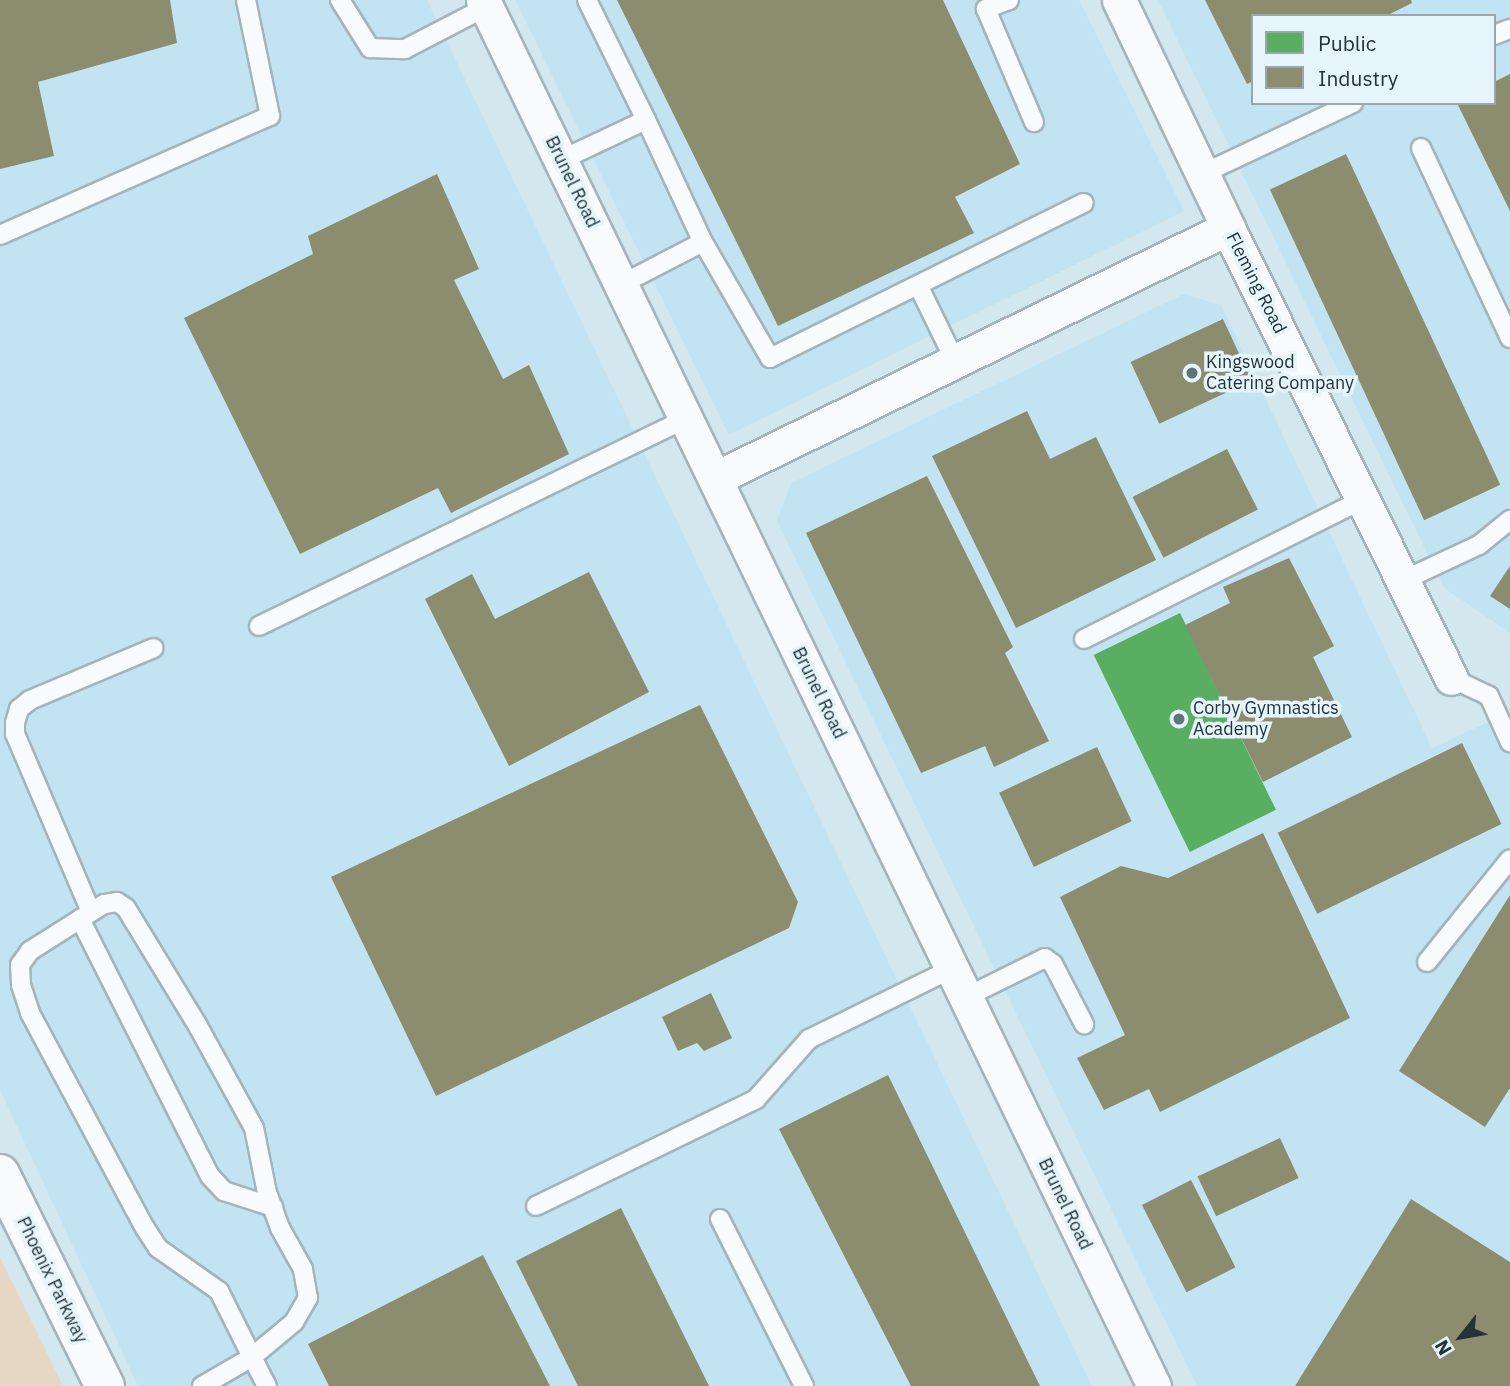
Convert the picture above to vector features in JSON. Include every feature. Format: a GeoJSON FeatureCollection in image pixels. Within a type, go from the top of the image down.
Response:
{"type":"FeatureCollection","features":[{"type":"Feature","properties":{"kind":"main road","name":"Phoenix Parkway"},"geometry":{"type":"LineString","coordinates":[[0,1174],[105,1386]]}},
{"type":"Feature","properties":{"kind":"street","name":"Fleming Road"},"geometry":{"type":"LineString","coordinates":[[1119,0],[1228,228],[1451,678]]}},
{"type":"Feature","properties":{"kind":"street","name":"Brunel Road"},"geometry":{"type":"LineString","coordinates":[[485,4],[1154,1386]]}},
{"type":"Feature","properties":{"kind":"street"},"geometry":{"type":"LineString","coordinates":[[716,478],[1228,228]]}},
{"type":"Feature","properties":{"kind":"lane"},"geometry":{"type":"LineString","coordinates":[[0,235],[271,116],[246,0]]}},
{"type":"Feature","properties":{"kind":"lane"},"geometry":{"type":"LineString","coordinates":[[340,0],[370,48],[405,49],[485,4]]}},
{"type":"Feature","properties":{"kind":"lane"},"geometry":{"type":"LineString","coordinates":[[587,0],[703,242],[769,358],[1084,203]]}},
{"type":"Feature","properties":{"kind":"lane"},"geometry":{"type":"LineString","coordinates":[[1009,0],[986,9],[1034,122]]}},
{"type":"Feature","properties":{"kind":"lane"},"geometry":{"type":"LineString","coordinates":[[1202,174],[1349,105]]}},
{"type":"Feature","properties":{"kind":"lane"},"geometry":{"type":"LineString","coordinates":[[561,160],[646,120]]}},
{"type":"Feature","properties":{"kind":"lane"},"geometry":{"type":"LineString","coordinates":[[1421,148],[1510,338]]}},
{"type":"Feature","properties":{"kind":"lane"},"geometry":{"type":"LineString","coordinates":[[622,284],[703,242]]}},
{"type":"Feature","properties":{"kind":"lane"},"geometry":{"type":"LineString","coordinates":[[918,285],[955,361]]}},
{"type":"Feature","properties":{"kind":"lane"},"geometry":{"type":"LineString","coordinates":[[259,626],[685,419]]}},
{"type":"Feature","properties":{"kind":"lane"},"geometry":{"type":"LineString","coordinates":[[1084,639],[1363,499]]}},
{"type":"Feature","properties":{"kind":"lane"},"geometry":{"type":"LineString","coordinates":[[1404,580],[1479,545],[1510,520]]}},
{"type":"Feature","properties":{"kind":"lane"},"geometry":{"type":"LineString","coordinates":[[155,648],[30,700],[7,724],[15,734],[85,916],[210,1175],[224,1191],[273,1207]]}},
{"type":"Feature","properties":{"kind":"lane"},"geometry":{"type":"LineString","coordinates":[[1451,678],[1489,696],[1510,742]]}},
{"type":"Feature","properties":{"kind":"lane"},"geometry":{"type":"LineString","coordinates":[[1427,962],[1510,859]]}},
{"type":"Feature","properties":{"kind":"lane"},"geometry":{"type":"LineString","coordinates":[[202,1386],[252,1357],[293,1322],[308,1297],[303,1269],[280,1228],[254,1128],[198,1026],[126,908],[117,902],[104,904],[30,951],[20,965],[20,985],[30,1013],[158,1248],[219,1291],[252,1357],[267,1386]]}},
{"type":"Feature","properties":{"kind":"lane"},"geometry":{"type":"LineString","coordinates":[[536,1206],[756,1099],[808,1039],[958,983],[1045,958],[1053,964],[1084,1024]]}},
{"type":"Feature","properties":{"kind":"lane"},"geometry":{"type":"LineString","coordinates":[[720,1219],[804,1386]]}},
{"type":"Feature","properties":{"kind":"shaded area"},"geometry":{"type":"Polygon","coordinates":[[[0,0],[427,0],[1092,1386],[138,1386],[0,1090],[0,0]]]}},
{"type":"Feature","properties":{"kind":"shaded area"},"geometry":{"type":"Polygon","coordinates":[[[515,0],[1079,0],[1184,211],[729,435],[515,0]]]}},
{"type":"Feature","properties":{"kind":"shaded area"},"geometry":{"type":"Polygon","coordinates":[[[1158,0],[1510,0],[1510,633],[1444,588],[1158,0]]]}},
{"type":"Feature","properties":{"kind":"shaded area"},"geometry":{"type":"Polygon","coordinates":[[[1184,294],[1221,305],[1432,748],[1510,712],[1510,1386],[1197,1386],[777,521],[791,483],[1184,294]]]}},
{"type":"Feature","properties":{"kind":"shaded area"},"geometry":{"type":"Polygon","coordinates":[[[0,1257],[63,1386],[0,1386],[0,1257]]]}},
{"type":"Feature","properties":{"kind":"building: Public","name":"Corby Gymnastics Academy"},"geometry":{"type":"Polygon","coordinates":[[[1180,613],[1276,810],[1190,852],[1094,655],[1180,613]]]}},
{"type":"Feature","properties":{"kind":"building: Industry"},"geometry":{"type":"Polygon","coordinates":[[[0,0],[170,0],[177,43],[38,82],[54,156],[0,169],[0,0]]]}},
{"type":"Feature","properties":{"kind":"building: Industry"},"geometry":{"type":"Polygon","coordinates":[[[617,0],[943,0],[1020,164],[955,197],[974,233],[778,326],[617,0]]]}},
{"type":"Feature","properties":{"kind":"building: Industry"},"geometry":{"type":"Polygon","coordinates":[[[1205,0],[1411,0],[1412,3],[1390,14],[1251,14],[1251,82],[1247,84],[1205,0]]]}},
{"type":"Feature","properties":{"kind":"building: Industry"},"geometry":{"type":"Polygon","coordinates":[[[1510,74],[1510,211],[1458,105],[1496,105],[1496,81],[1510,74]]]}},
{"type":"Feature","properties":{"kind":"building: Industry"},"geometry":{"type":"Polygon","coordinates":[[[1346,154],[1500,485],[1424,520],[1270,189],[1346,154]]]}},
{"type":"Feature","properties":{"kind":"building: Industry"},"geometry":{"type":"Polygon","coordinates":[[[437,174],[479,269],[454,280],[503,379],[529,365],[569,454],[451,513],[438,488],[300,554],[184,318],[313,254],[308,236],[437,174]]]}},
{"type":"Feature","properties":{"kind":"building: Industry","name":"Kingswood Catering Company"},"geometry":{"type":"Polygon","coordinates":[[[1223,319],[1252,381],[1159,424],[1131,362],[1223,319]]]}},
{"type":"Feature","properties":{"kind":"building: Industry"},"geometry":{"type":"Polygon","coordinates":[[[1027,411],[1050,459],[1096,437],[1156,560],[1016,628],[932,456],[1027,411]]]}},
{"type":"Feature","properties":{"kind":"building: Industry"},"geometry":{"type":"Polygon","coordinates":[[[1227,449],[1258,510],[1163,558],[1133,497],[1227,449]]]}},
{"type":"Feature","properties":{"kind":"building: Industry"},"geometry":{"type":"Polygon","coordinates":[[[927,476],[1013,647],[1005,653],[1049,741],[994,767],[985,746],[921,773],[806,533],[927,476]]]}},
{"type":"Feature","properties":{"kind":"building: Industry","name":"Corby Gymnastics Academy"},"geometry":{"type":"Polygon","coordinates":[[[1289,558],[1334,646],[1313,657],[1352,737],[1263,782],[1185,625],[1230,603],[1223,587],[1289,558]]]}},
{"type":"Feature","properties":{"kind":"building: Industry"},"geometry":{"type":"Polygon","coordinates":[[[1510,566],[1510,609],[1490,596],[1510,566]]]}},
{"type":"Feature","properties":{"kind":"building: Industry"},"geometry":{"type":"Polygon","coordinates":[[[589,572],[649,692],[509,766],[425,599],[472,574],[495,619],[589,572]]]}},
{"type":"Feature","properties":{"kind":"building: Industry"},"geometry":{"type":"Polygon","coordinates":[[[700,705],[798,902],[789,928],[436,1096],[331,877],[700,705]]]}},
{"type":"Feature","properties":{"kind":"building: Industry"},"geometry":{"type":"Polygon","coordinates":[[[1462,743],[1501,824],[1317,914],[1278,833],[1462,743]]]}},
{"type":"Feature","properties":{"kind":"building: Industry"},"geometry":{"type":"Polygon","coordinates":[[[1097,747],[1132,821],[1034,867],[999,793],[1097,747]]]}},
{"type":"Feature","properties":{"kind":"building: Industry"},"geometry":{"type":"Polygon","coordinates":[[[1263,833],[1350,1018],[1160,1112],[1149,1089],[1104,1110],[1077,1058],[1125,1035],[1060,897],[1121,866],[1168,878],[1263,833]]]}},
{"type":"Feature","properties":{"kind":"building: Industry"},"geometry":{"type":"Polygon","coordinates":[[[1510,895],[1510,1088],[1485,1127],[1399,1071],[1510,895]]]}},
{"type":"Feature","properties":{"kind":"building: Industry"},"geometry":{"type":"Polygon","coordinates":[[[711,993],[732,1038],[704,1051],[697,1043],[678,1051],[662,1017],[711,993]]]}},
{"type":"Feature","properties":{"kind":"building: Industry"},"geometry":{"type":"Polygon","coordinates":[[[888,1075],[1040,1386],[911,1386],[779,1129],[888,1075]]]}},
{"type":"Feature","properties":{"kind":"building: Industry"},"geometry":{"type":"Polygon","coordinates":[[[1280,1138],[1299,1178],[1216,1216],[1198,1176],[1280,1138]]]}},
{"type":"Feature","properties":{"kind":"building: Industry"},"geometry":{"type":"Polygon","coordinates":[[[1191,1180],[1235,1267],[1186,1292],[1142,1205],[1191,1180]]]}},
{"type":"Feature","properties":{"kind":"building: Industry"},"geometry":{"type":"Polygon","coordinates":[[[1411,1199],[1510,1262],[1510,1386],[1295,1386],[1411,1199]]]}},
{"type":"Feature","properties":{"kind":"building: Industry"},"geometry":{"type":"Polygon","coordinates":[[[621,1208],[709,1386],[578,1386],[516,1261],[621,1208]]]}},
{"type":"Feature","properties":{"kind":"building: Industry"},"geometry":{"type":"Polygon","coordinates":[[[483,1255],[550,1386],[329,1386],[308,1344],[483,1255]]]}},
{"type":"Feature","properties":{"kind":"place","name":"Kingswood Catering Company"},"geometry":{"type":"Point","coordinates":[1192,373]}},
{"type":"Feature","properties":{"kind":"place","name":"Corby Gymnastics Academy"},"geometry":{"type":"Point","coordinates":[1179,719]}}]}
